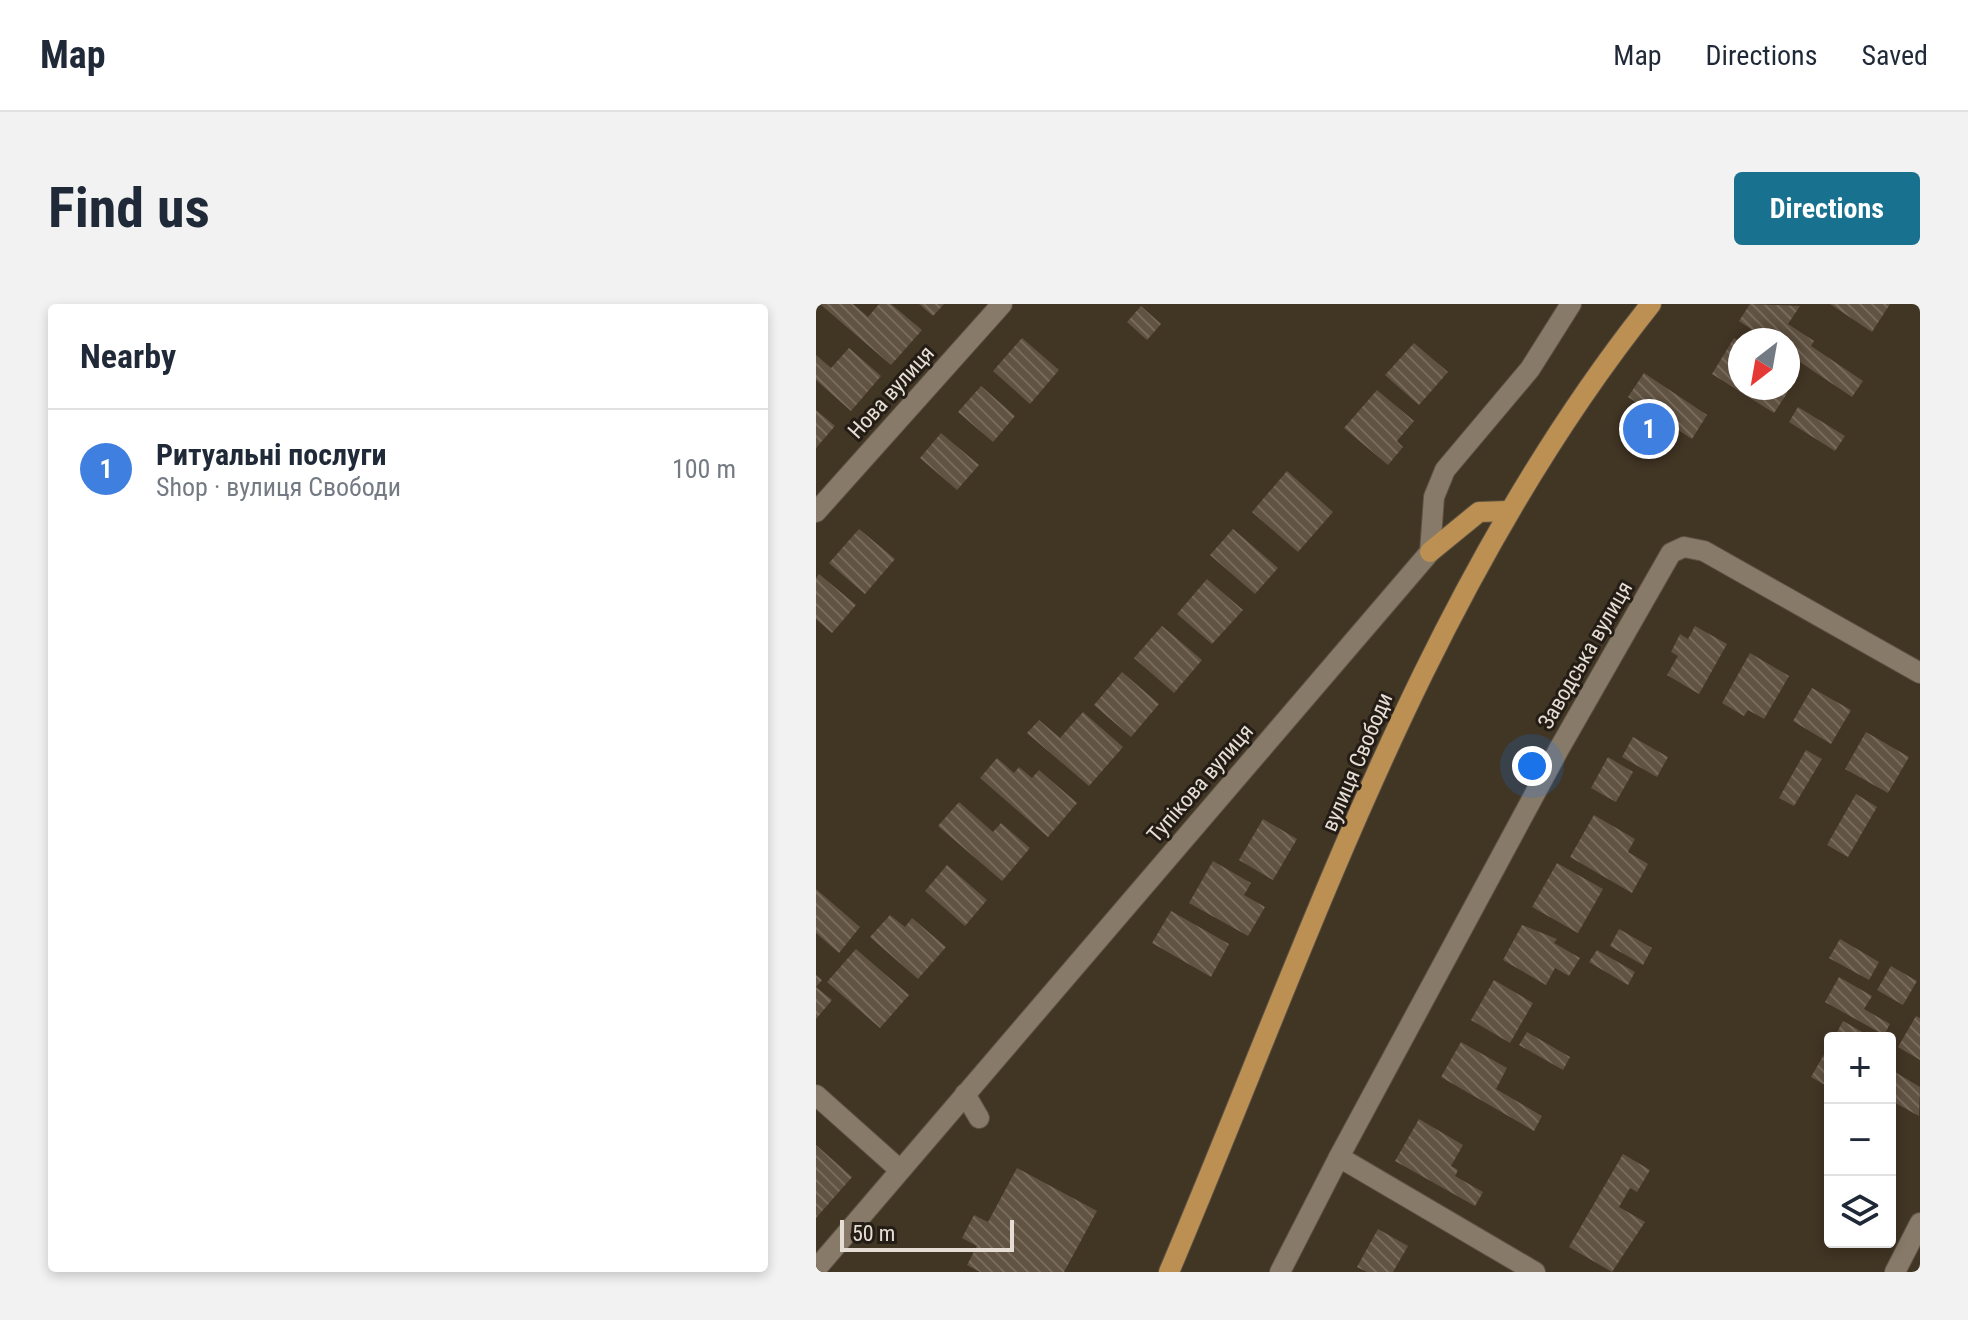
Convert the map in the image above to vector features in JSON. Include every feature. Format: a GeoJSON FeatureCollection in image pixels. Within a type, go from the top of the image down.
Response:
{"type":"FeatureCollection","features":[{"type":"Feature","properties":{"kind":"main road","name":"вулиця Свободи"},"geometry":{"type":"LineString","coordinates":[[1169,1272],[1402,715],[1508,511],[1575,408],[1651,304]]}},
{"type":"Feature","properties":{"kind":"main road"},"geometry":{"type":"LineString","coordinates":[[1430,552],[1457,526],[1479,512],[1508,511]]}},
{"type":"Feature","properties":{"kind":"street","name":"Нова вулиця"},"geometry":{"type":"LineString","coordinates":[[816,512],[1002,304]]}},
{"type":"Feature","properties":{"kind":"street"},"geometry":{"type":"LineString","coordinates":[[1430,552],[1434,497],[1445,470],[1530,369],[1571,304]]}},
{"type":"Feature","properties":{"kind":"street","name":"Заводська вулиця"},"geometry":{"type":"LineString","coordinates":[[1280,1272],[1559,749],[1671,553],[1684,547],[1704,551],[1920,673]]}},
{"type":"Feature","properties":{"kind":"street","name":"Тупікова вулиця"},"geometry":{"type":"LineString","coordinates":[[816,1269],[1430,552]]}},
{"type":"Feature","properties":{"kind":"street"},"geometry":{"type":"LineString","coordinates":[[965,1094],[979,1118]]}},
{"type":"Feature","properties":{"kind":"street"},"geometry":{"type":"LineString","coordinates":[[816,1095],[900,1170]]}},
{"type":"Feature","properties":{"kind":"street"},"geometry":{"type":"LineString","coordinates":[[1339,1157],[1535,1272]]}},
{"type":"Feature","properties":{"kind":"street"},"geometry":{"type":"LineString","coordinates":[[1900,1269],[1920,1223]]}},
{"type":"Feature","properties":{"kind":"building"},"geometry":{"type":"Polygon","coordinates":[[[820,304],[853,304],[868,317],[879,304],[891,304],[922,330],[891,365],[820,304]]]}},
{"type":"Feature","properties":{"kind":"building"},"geometry":{"type":"Polygon","coordinates":[[[919,304],[944,304],[933,316],[919,304]]]}},
{"type":"Feature","properties":{"kind":"building"},"geometry":{"type":"Polygon","coordinates":[[[1750,304],[1800,306],[1788,324],[1794,328],[1749,328],[1739,321],[1750,304]]]}},
{"type":"Feature","properties":{"kind":"building"},"geometry":{"type":"Polygon","coordinates":[[[1830,304],[1890,304],[1872,332],[1830,304]]]}},
{"type":"Feature","properties":{"kind":"building"},"geometry":{"type":"Polygon","coordinates":[[[1141,306],[1161,324],[1147,340],[1127,322],[1141,306]]]}},
{"type":"Feature","properties":{"kind":"building"},"geometry":{"type":"Polygon","coordinates":[[[1800,332],[1814,341],[1811,346],[1863,381],[1852,397],[1800,362],[1800,332]]]}},
{"type":"Feature","properties":{"kind":"building"},"geometry":{"type":"Polygon","coordinates":[[[1022,338],[1059,370],[1030,404],[993,371],[1022,338]]]}},
{"type":"Feature","properties":{"kind":"building"},"geometry":{"type":"Polygon","coordinates":[[[1414,343],[1448,372],[1419,405],[1385,375],[1414,343]]]}},
{"type":"Feature","properties":{"kind":"building"},"geometry":{"type":"Polygon","coordinates":[[[849,348],[881,376],[851,411],[816,380],[816,355],[831,368],[849,348]]]}},
{"type":"Feature","properties":{"kind":"building"},"geometry":{"type":"Polygon","coordinates":[[[1728,348],[1728,384],[1712,374],[1728,348]]]}},
{"type":"Feature","properties":{"kind":"building"},"geometry":{"type":"Polygon","coordinates":[[[1644,373],[1707,415],[1692,439],[1628,397],[1644,373]]]}},
{"type":"Feature","properties":{"kind":"building"},"geometry":{"type":"Polygon","coordinates":[[[981,386],[1015,416],[993,442],[958,412],[981,386]]]}},
{"type":"Feature","properties":{"kind":"building"},"geometry":{"type":"Polygon","coordinates":[[[1377,390],[1414,421],[1397,441],[1403,447],[1388,465],[1344,428],[1377,390]]]}},
{"type":"Feature","properties":{"kind":"building"},"geometry":{"type":"Polygon","coordinates":[[[1753,400],[1783,400],[1774,413],[1753,400]]]}},
{"type":"Feature","properties":{"kind":"building"},"geometry":{"type":"Polygon","coordinates":[[[1798,407],[1845,436],[1835,451],[1789,422],[1798,407]]]}},
{"type":"Feature","properties":{"kind":"building"},"geometry":{"type":"Polygon","coordinates":[[[816,410],[835,426],[816,448],[816,410]]]}},
{"type":"Feature","properties":{"kind":"building"},"geometry":{"type":"Polygon","coordinates":[[[941,433],[979,465],[957,490],[920,458],[941,433]]]}},
{"type":"Feature","properties":{"kind":"building"},"geometry":{"type":"Polygon","coordinates":[[[1287,471],[1333,512],[1298,552],[1252,512],[1287,471]]]}},
{"type":"Feature","properties":{"kind":"building"},"geometry":{"type":"Polygon","coordinates":[[[859,529],[895,559],[865,594],[829,563],[859,529]]]}},
{"type":"Feature","properties":{"kind":"building"},"geometry":{"type":"Polygon","coordinates":[[[1233,529],[1278,568],[1255,594],[1210,555],[1233,529]]]}},
{"type":"Feature","properties":{"kind":"building"},"geometry":{"type":"Polygon","coordinates":[[[819,574],[856,605],[832,633],[816,619],[816,578],[819,574]]]}},
{"type":"Feature","properties":{"kind":"building"},"geometry":{"type":"Polygon","coordinates":[[[1207,579],[1243,610],[1212,644],[1177,614],[1207,579]]]}},
{"type":"Feature","properties":{"kind":"building"},"geometry":{"type":"Polygon","coordinates":[[[1162,626],[1202,660],[1174,693],[1134,658],[1162,626]]]}},
{"type":"Feature","properties":{"kind":"building"},"geometry":{"type":"Polygon","coordinates":[[[1695,626],[1727,644],[1699,694],[1667,675],[1678,656],[1671,652],[1680,634],[1688,639],[1695,626]]]}},
{"type":"Feature","properties":{"kind":"building"},"geometry":{"type":"Polygon","coordinates":[[[1750,653],[1789,676],[1764,719],[1748,710],[1744,716],[1722,703],[1750,653]]]}},
{"type":"Feature","properties":{"kind":"building"},"geometry":{"type":"Polygon","coordinates":[[[1122,672],[1159,704],[1131,737],[1094,705],[1122,672]]]}},
{"type":"Feature","properties":{"kind":"building"},"geometry":{"type":"Polygon","coordinates":[[[1812,688],[1851,710],[1831,744],[1793,721],[1812,688]]]}},
{"type":"Feature","properties":{"kind":"building"},"geometry":{"type":"Polygon","coordinates":[[[1083,712],[1123,747],[1089,786],[1027,733],[1039,720],[1060,738],[1083,712]]]}},
{"type":"Feature","properties":{"kind":"building"},"geometry":{"type":"Polygon","coordinates":[[[1866,732],[1909,757],[1888,793],[1845,769],[1866,732]]]}},
{"type":"Feature","properties":{"kind":"building"},"geometry":{"type":"Polygon","coordinates":[[[1633,737],[1668,757],[1657,777],[1622,757],[1633,737]]]}},
{"type":"Feature","properties":{"kind":"building"},"geometry":{"type":"Polygon","coordinates":[[[1806,750],[1822,759],[1794,806],[1779,798],[1806,750]]]}},
{"type":"Feature","properties":{"kind":"building"},"geometry":{"type":"Polygon","coordinates":[[[1608,757],[1633,772],[1616,802],[1591,788],[1608,757]]]}},
{"type":"Feature","properties":{"kind":"building"},"geometry":{"type":"Polygon","coordinates":[[[997,758],[1014,773],[1019,767],[1032,778],[1039,770],[1077,803],[1048,837],[980,778],[997,758]]]}},
{"type":"Feature","properties":{"kind":"building"},"geometry":{"type":"Polygon","coordinates":[[[1856,794],[1877,807],[1848,857],[1827,845],[1856,794]]]}},
{"type":"Feature","properties":{"kind":"building"},"geometry":{"type":"Polygon","coordinates":[[[959,802],[993,832],[1001,823],[1030,848],[1002,881],[938,826],[959,802]]]}},
{"type":"Feature","properties":{"kind":"building"},"geometry":{"type":"Polygon","coordinates":[[[1594,815],[1635,839],[1628,852],[1648,864],[1632,893],[1570,857],[1594,815]]]}},
{"type":"Feature","properties":{"kind":"building"},"geometry":{"type":"Polygon","coordinates":[[[1263,819],[1297,839],[1273,880],[1239,860],[1263,819]]]}},
{"type":"Feature","properties":{"kind":"building"},"geometry":{"type":"Polygon","coordinates":[[[1213,861],[1251,883],[1244,895],[1265,907],[1248,936],[1189,903],[1213,861]]]}},
{"type":"Feature","properties":{"kind":"building"},"geometry":{"type":"Polygon","coordinates":[[[1557,863],[1603,889],[1578,933],[1532,907],[1557,863]]]}},
{"type":"Feature","properties":{"kind":"building"},"geometry":{"type":"Polygon","coordinates":[[[947,865],[987,900],[965,926],[925,891],[947,865]]]}},
{"type":"Feature","properties":{"kind":"building"},"geometry":{"type":"Polygon","coordinates":[[[816,889],[860,927],[839,953],[816,933],[816,889]]]}},
{"type":"Feature","properties":{"kind":"building"},"geometry":{"type":"Polygon","coordinates":[[[1171,911],[1229,944],[1211,977],[1152,943],[1171,911]]]}},
{"type":"Feature","properties":{"kind":"building"},"geometry":{"type":"Polygon","coordinates":[[[890,915],[905,927],[912,918],[946,947],[918,979],[870,937],[890,915]]]}},
{"type":"Feature","properties":{"kind":"building"},"geometry":{"type":"Polygon","coordinates":[[[1522,925],[1557,939],[1554,943],[1580,958],[1569,976],[1555,968],[1546,985],[1503,960],[1522,925]]]}},
{"type":"Feature","properties":{"kind":"building"},"geometry":{"type":"Polygon","coordinates":[[[1619,929],[1652,948],[1643,965],[1610,946],[1619,929]]]}},
{"type":"Feature","properties":{"kind":"building"},"geometry":{"type":"Polygon","coordinates":[[[1840,939],[1879,962],[1869,980],[1829,958],[1840,939]]]}},
{"type":"Feature","properties":{"kind":"building"},"geometry":{"type":"Polygon","coordinates":[[[856,949],[909,995],[880,1028],[827,982],[856,949]]]}},
{"type":"Feature","properties":{"kind":"building"},"geometry":{"type":"Polygon","coordinates":[[[1597,950],[1635,972],[1628,985],[1589,962],[1597,950]]]}},
{"type":"Feature","properties":{"kind":"building"},"geometry":{"type":"Polygon","coordinates":[[[1891,966],[1917,981],[1903,1005],[1877,990],[1891,966]]]}},
{"type":"Feature","properties":{"kind":"building"},"geometry":{"type":"Polygon","coordinates":[[[1839,977],[1872,996],[1864,1009],[1890,1024],[1886,1032],[1879,1032],[1825,1002],[1839,977]]]}},
{"type":"Feature","properties":{"kind":"building"},"geometry":{"type":"Polygon","coordinates":[[[1494,980],[1533,1003],[1510,1043],[1471,1020],[1494,980]]]}},
{"type":"Feature","properties":{"kind":"building"},"geometry":{"type":"Polygon","coordinates":[[[816,987],[832,1000],[816,1019],[816,987]]]}},
{"type":"Feature","properties":{"kind":"building"},"geometry":{"type":"Polygon","coordinates":[[[1916,1016],[1920,1018],[1920,1060],[1898,1047],[1916,1016]]]}},
{"type":"Feature","properties":{"kind":"building"},"geometry":{"type":"Polygon","coordinates":[[[1843,1021],[1862,1032],[1837,1032],[1843,1021]]]}},
{"type":"Feature","properties":{"kind":"building"},"geometry":{"type":"Polygon","coordinates":[[[1527,1032],[1570,1057],[1563,1070],[1519,1045],[1527,1032]]]}},
{"type":"Feature","properties":{"kind":"building"},"geometry":{"type":"Polygon","coordinates":[[[1461,1042],[1507,1068],[1496,1089],[1542,1116],[1534,1131],[1441,1077],[1461,1042]]]}},
{"type":"Feature","properties":{"kind":"building"},"geometry":{"type":"Polygon","coordinates":[[[1824,1054],[1824,1085],[1811,1077],[1824,1054]]]}},
{"type":"Feature","properties":{"kind":"building"},"geometry":{"type":"Polygon","coordinates":[[[1896,1073],[1920,1087],[1919,1116],[1896,1103],[1896,1073]]]}},
{"type":"Feature","properties":{"kind":"building"},"geometry":{"type":"Polygon","coordinates":[[[1419,1119],[1463,1145],[1451,1166],[1458,1170],[1455,1176],[1483,1192],[1475,1206],[1395,1161],[1419,1119]]]}},
{"type":"Feature","properties":{"kind":"building"},"geometry":{"type":"Polygon","coordinates":[[[816,1145],[852,1177],[816,1218],[816,1145]]]}},
{"type":"Feature","properties":{"kind":"building"},"geometry":{"type":"Polygon","coordinates":[[[1623,1154],[1650,1170],[1637,1192],[1630,1188],[1619,1207],[1645,1222],[1612,1272],[1569,1247],[1623,1154]]]}},
{"type":"Feature","properties":{"kind":"building"},"geometry":{"type":"Polygon","coordinates":[[[1017,1168],[1097,1211],[1064,1272],[980,1272],[967,1265],[977,1246],[962,1238],[974,1215],[988,1222],[1017,1168]]]}},
{"type":"Feature","properties":{"kind":"building"},"geometry":{"type":"Polygon","coordinates":[[[1378,1229],[1408,1246],[1393,1272],[1367,1272],[1357,1267],[1378,1229]]]}},
{"type":"Feature","properties":{"kind":"place","name":"Ритуальні послуги"},"geometry":{"type":"Point","coordinates":[1649,429]}}]}
